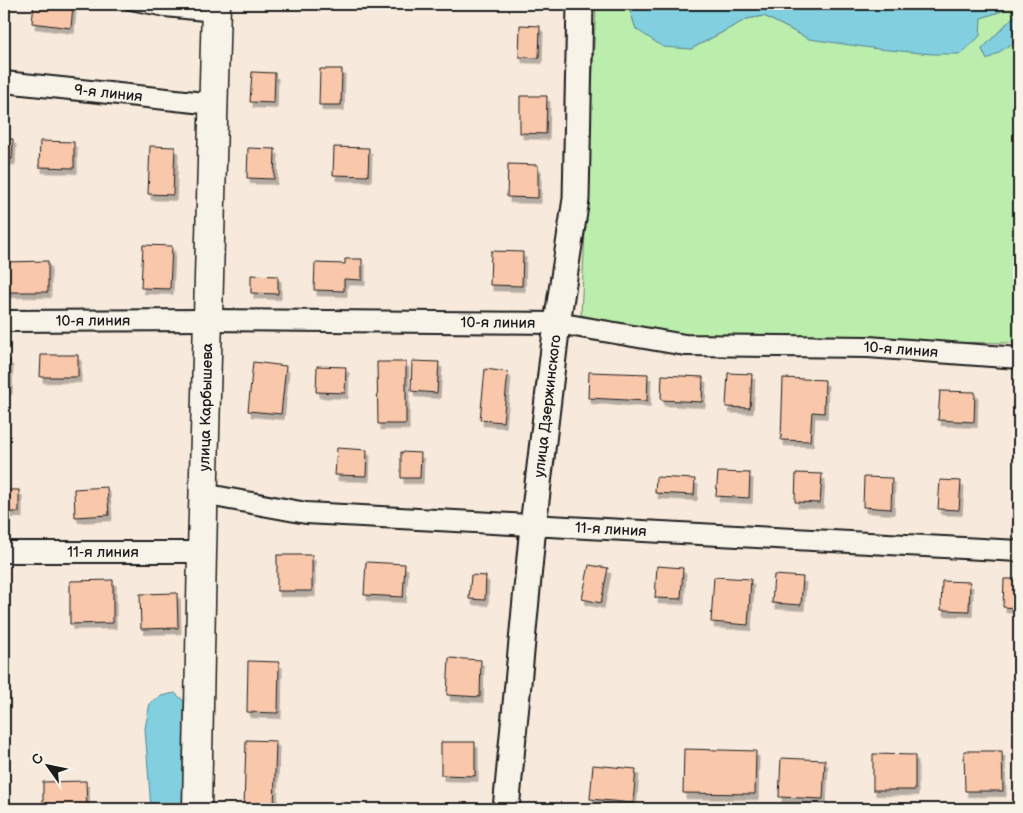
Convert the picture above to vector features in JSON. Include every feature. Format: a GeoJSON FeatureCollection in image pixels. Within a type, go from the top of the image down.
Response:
{"type":"FeatureCollection","features":[{"type":"Feature","properties":{"kind":"main road","name":"улица Карбышева"},"geometry":{"type":"LineString","coordinates":[[197,809],[216,10]]}},
{"type":"Feature","properties":{"kind":"street","name":"улица Дзержинского"},"geometry":{"type":"LineString","coordinates":[[506,809],[533,526],[557,323],[576,199],[580,4]]}},
{"type":"Feature","properties":{"kind":"street","name":"9-я линия"},"geometry":{"type":"LineString","coordinates":[[4,82],[214,104]]}},
{"type":"Feature","properties":{"kind":"street","name":"10-я линия"},"geometry":{"type":"LineString","coordinates":[[4,321],[208,320],[557,323],[685,345],[868,347],[1019,358]]}},
{"type":"Feature","properties":{"kind":"street","name":"11-я линия"},"geometry":{"type":"LineString","coordinates":[[203,494],[306,513],[1019,551]]}},
{"type":"Feature","properties":{"kind":"street","name":"11-я линия"},"geometry":{"type":"LineString","coordinates":[[4,552],[202,552]]}},
{"type":"Feature","properties":{"kind":"lane"},"geometry":{"type":"LineString","coordinates":[[130,4],[165,11],[216,10]]}},
{"type":"Feature","properties":{"kind":"green space"},"geometry":{"type":"Polygon","coordinates":[[[596,4],[628,4],[636,29],[691,49],[747,19],[764,16],[809,39],[981,18],[1002,11],[1006,4],[1019,4],[1019,11],[982,49],[987,59],[1019,39],[1019,343],[681,340],[581,315],[596,4]]]}},
{"type":"Feature","properties":{"kind":"water"},"geometry":{"type":"Polygon","coordinates":[[[628,4],[1006,4],[1002,11],[981,18],[980,36],[961,54],[932,54],[878,49],[809,39],[764,16],[747,19],[691,49],[663,47],[636,29],[628,4]]]}},
{"type":"Feature","properties":{"kind":"water"},"geometry":{"type":"Polygon","coordinates":[[[1019,11],[1019,39],[987,60],[982,49],[1019,11]]]}},
{"type":"Feature","properties":{"kind":"water"},"geometry":{"type":"Polygon","coordinates":[[[175,693],[184,701],[182,809],[151,809],[145,728],[150,703],[161,696],[175,693]]]}},
{"type":"Feature","properties":{"kind":"building"},"geometry":{"type":"Polygon","coordinates":[[[34,4],[73,5],[71,28],[32,23],[34,4]]]}},
{"type":"Feature","properties":{"kind":"building"},"geometry":{"type":"Polygon","coordinates":[[[520,25],[540,26],[539,58],[519,57],[520,25]]]}},
{"type":"Feature","properties":{"kind":"building"},"geometry":{"type":"Polygon","coordinates":[[[320,69],[342,69],[341,105],[319,105],[320,69]]]}},
{"type":"Feature","properties":{"kind":"building"},"geometry":{"type":"Polygon","coordinates":[[[252,72],[275,73],[274,103],[250,102],[252,72]]]}},
{"type":"Feature","properties":{"kind":"building"},"geometry":{"type":"Polygon","coordinates":[[[520,96],[547,96],[546,134],[520,133],[520,96]]]}},
{"type":"Feature","properties":{"kind":"building"},"geometry":{"type":"Polygon","coordinates":[[[4,139],[13,139],[12,159],[4,159],[4,139]]]}},
{"type":"Feature","properties":{"kind":"building"},"geometry":{"type":"Polygon","coordinates":[[[40,141],[74,142],[74,168],[39,167],[40,141]]]}},
{"type":"Feature","properties":{"kind":"building"},"geometry":{"type":"Polygon","coordinates":[[[150,146],[175,147],[173,195],[148,194],[150,146]]]}},
{"type":"Feature","properties":{"kind":"building"},"geometry":{"type":"Polygon","coordinates":[[[334,147],[369,148],[368,176],[333,175],[334,147]]]}},
{"type":"Feature","properties":{"kind":"building"},"geometry":{"type":"Polygon","coordinates":[[[248,148],[275,149],[274,179],[247,178],[248,148]]]}},
{"type":"Feature","properties":{"kind":"building"},"geometry":{"type":"Polygon","coordinates":[[[508,164],[538,165],[538,198],[507,197],[508,164]]]}},
{"type":"Feature","properties":{"kind":"building"},"geometry":{"type":"Polygon","coordinates":[[[143,245],[172,246],[170,289],[141,288],[143,245]]]}},
{"type":"Feature","properties":{"kind":"building"},"geometry":{"type":"Polygon","coordinates":[[[491,251],[523,252],[522,286],[490,285],[491,251]]]}},
{"type":"Feature","properties":{"kind":"building"},"geometry":{"type":"Polygon","coordinates":[[[345,259],[362,259],[362,280],[344,279],[344,291],[314,290],[315,263],[345,264],[345,259]]]}},
{"type":"Feature","properties":{"kind":"building"},"geometry":{"type":"Polygon","coordinates":[[[48,261],[48,292],[4,292],[4,262],[48,261]]]}},
{"type":"Feature","properties":{"kind":"building"},"geometry":{"type":"Polygon","coordinates":[[[251,275],[278,276],[278,294],[251,293],[251,275]]]}},
{"type":"Feature","properties":{"kind":"building"},"geometry":{"type":"Polygon","coordinates":[[[41,355],[78,355],[78,377],[40,377],[41,355]]]}},
{"type":"Feature","properties":{"kind":"building"},"geometry":{"type":"Polygon","coordinates":[[[4,360],[10,360],[9,389],[4,389],[4,360]]]}},
{"type":"Feature","properties":{"kind":"building"},"geometry":{"type":"Polygon","coordinates":[[[412,361],[439,362],[437,393],[411,391],[412,361]]]}},
{"type":"Feature","properties":{"kind":"building"},"geometry":{"type":"Polygon","coordinates":[[[253,362],[286,366],[281,414],[248,411],[253,362]]]}},
{"type":"Feature","properties":{"kind":"building"},"geometry":{"type":"Polygon","coordinates":[[[377,362],[406,362],[406,424],[378,424],[377,362]]]}},
{"type":"Feature","properties":{"kind":"building"},"geometry":{"type":"Polygon","coordinates":[[[317,366],[346,367],[345,393],[316,392],[317,366]]]}},
{"type":"Feature","properties":{"kind":"building"},"geometry":{"type":"Polygon","coordinates":[[[485,369],[508,372],[503,422],[480,420],[485,369]]]}},
{"type":"Feature","properties":{"kind":"building"},"geometry":{"type":"Polygon","coordinates":[[[589,372],[648,374],[647,401],[588,398],[589,372]]]}},
{"type":"Feature","properties":{"kind":"building"},"geometry":{"type":"Polygon","coordinates":[[[728,373],[752,374],[750,408],[726,407],[728,373]]]}},
{"type":"Feature","properties":{"kind":"building"},"geometry":{"type":"Polygon","coordinates":[[[662,375],[703,377],[702,402],[661,400],[662,375]]]}},
{"type":"Feature","properties":{"kind":"building"},"geometry":{"type":"Polygon","coordinates":[[[783,378],[825,380],[824,413],[812,412],[810,441],[781,440],[783,378]]]}},
{"type":"Feature","properties":{"kind":"building"},"geometry":{"type":"Polygon","coordinates":[[[940,391],[975,392],[974,422],[938,420],[940,391]]]}},
{"type":"Feature","properties":{"kind":"building"},"geometry":{"type":"Polygon","coordinates":[[[337,448],[367,450],[366,476],[335,475],[337,448]]]}},
{"type":"Feature","properties":{"kind":"building"},"geometry":{"type":"Polygon","coordinates":[[[401,452],[421,453],[420,478],[401,478],[401,452]]]}},
{"type":"Feature","properties":{"kind":"building"},"geometry":{"type":"Polygon","coordinates":[[[718,472],[750,473],[749,498],[716,496],[718,472]]]}},
{"type":"Feature","properties":{"kind":"building"},"geometry":{"type":"Polygon","coordinates":[[[796,473],[822,474],[820,503],[795,502],[796,473]]]}},
{"type":"Feature","properties":{"kind":"building"},"geometry":{"type":"Polygon","coordinates":[[[656,477],[695,479],[694,495],[655,493],[656,477]]]}},
{"type":"Feature","properties":{"kind":"building"},"geometry":{"type":"Polygon","coordinates":[[[864,477],[892,478],[891,509],[863,507],[864,477]]]}},
{"type":"Feature","properties":{"kind":"building"},"geometry":{"type":"Polygon","coordinates":[[[940,480],[961,481],[959,510],[938,509],[940,480]]]}},
{"type":"Feature","properties":{"kind":"building"},"geometry":{"type":"Polygon","coordinates":[[[107,487],[109,515],[75,517],[74,489],[107,487]]]}},
{"type":"Feature","properties":{"kind":"building"},"geometry":{"type":"Polygon","coordinates":[[[4,490],[19,490],[19,512],[4,512],[4,490]]]}},
{"type":"Feature","properties":{"kind":"building"},"geometry":{"type":"Polygon","coordinates":[[[277,555],[312,555],[312,591],[277,591],[277,555]]]}},
{"type":"Feature","properties":{"kind":"building"},"geometry":{"type":"Polygon","coordinates":[[[366,562],[405,564],[403,597],[364,595],[366,562]]]}},
{"type":"Feature","properties":{"kind":"building"},"geometry":{"type":"Polygon","coordinates":[[[589,565],[608,568],[601,603],[582,599],[589,565]]]}},
{"type":"Feature","properties":{"kind":"building"},"geometry":{"type":"Polygon","coordinates":[[[657,566],[683,568],[681,599],[655,598],[657,566]]]}},
{"type":"Feature","properties":{"kind":"building"},"geometry":{"type":"Polygon","coordinates":[[[471,575],[486,576],[485,600],[469,599],[471,575]]]}},
{"type":"Feature","properties":{"kind":"building"},"geometry":{"type":"Polygon","coordinates":[[[774,575],[803,577],[801,605],[772,603],[774,575]]]}},
{"type":"Feature","properties":{"kind":"building"},"geometry":{"type":"Polygon","coordinates":[[[714,577],[751,579],[748,625],[711,622],[714,577]]]}},
{"type":"Feature","properties":{"kind":"building"},"geometry":{"type":"Polygon","coordinates":[[[1004,579],[1019,579],[1019,608],[1003,607],[1004,579]]]}},
{"type":"Feature","properties":{"kind":"building"},"geometry":{"type":"Polygon","coordinates":[[[113,580],[113,623],[70,624],[70,581],[113,580]]]}},
{"type":"Feature","properties":{"kind":"building"},"geometry":{"type":"Polygon","coordinates":[[[942,581],[970,582],[969,611],[941,610],[942,581]]]}},
{"type":"Feature","properties":{"kind":"building"},"geometry":{"type":"Polygon","coordinates":[[[177,593],[178,628],[141,629],[140,594],[177,593]]]}},
{"type":"Feature","properties":{"kind":"building"},"geometry":{"type":"Polygon","coordinates":[[[449,658],[481,660],[480,697],[447,695],[449,658]]]}},
{"type":"Feature","properties":{"kind":"building"},"geometry":{"type":"Polygon","coordinates":[[[248,661],[279,662],[278,713],[247,712],[248,661]]]}},
{"type":"Feature","properties":{"kind":"building"},"geometry":{"type":"Polygon","coordinates":[[[246,740],[276,741],[274,809],[244,809],[246,740]]]}},
{"type":"Feature","properties":{"kind":"building"},"geometry":{"type":"Polygon","coordinates":[[[441,742],[475,742],[475,776],[441,775],[441,742]]]}},
{"type":"Feature","properties":{"kind":"building"},"geometry":{"type":"Polygon","coordinates":[[[684,749],[756,751],[755,794],[683,793],[684,749]]]}},
{"type":"Feature","properties":{"kind":"building"},"geometry":{"type":"Polygon","coordinates":[[[964,751],[1002,751],[1003,791],[965,791],[964,751]]]}},
{"type":"Feature","properties":{"kind":"building"},"geometry":{"type":"Polygon","coordinates":[[[873,754],[915,755],[915,790],[873,790],[873,754]]]}},
{"type":"Feature","properties":{"kind":"building"},"geometry":{"type":"Polygon","coordinates":[[[781,758],[825,760],[823,799],[779,797],[781,758]]]}},
{"type":"Feature","properties":{"kind":"building"},"geometry":{"type":"Polygon","coordinates":[[[593,765],[636,769],[633,803],[590,799],[593,765]]]}},
{"type":"Feature","properties":{"kind":"building"},"geometry":{"type":"Polygon","coordinates":[[[86,781],[87,809],[43,809],[43,782],[86,781]]]}}]}
